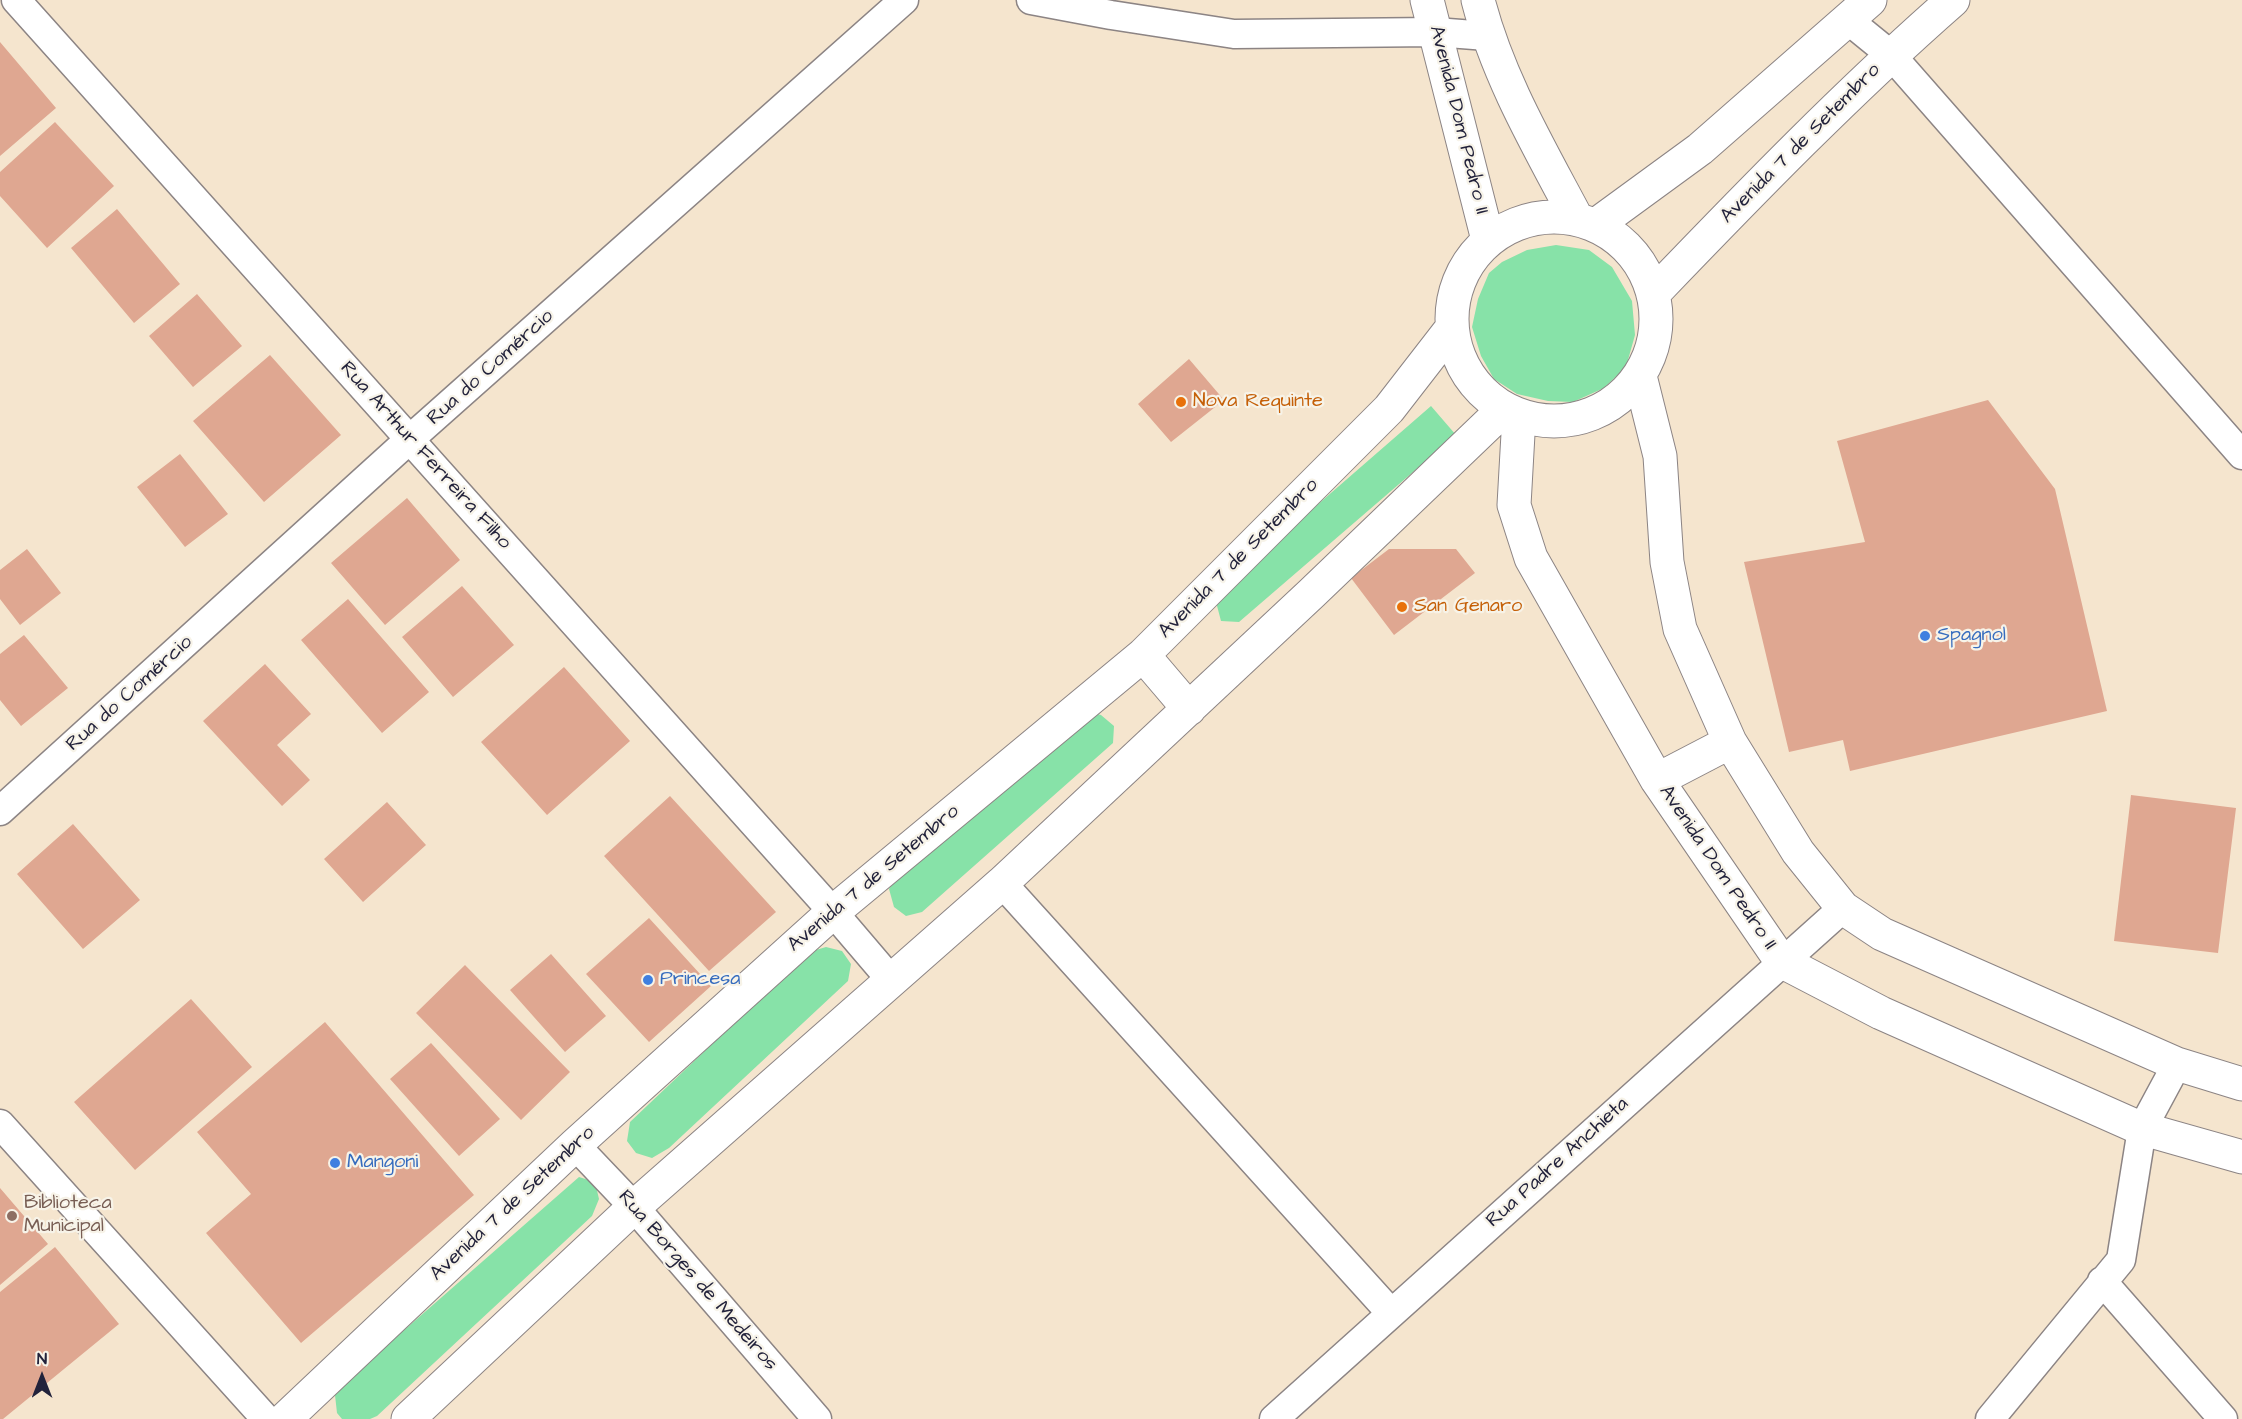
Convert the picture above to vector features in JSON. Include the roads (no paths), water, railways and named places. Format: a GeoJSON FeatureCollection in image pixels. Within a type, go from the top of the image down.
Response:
{"type":"FeatureCollection","features":[{"type":"Feature","properties":{"kind":"main road","name":"Avenida Dom Pedro II"},"geometry":{"type":"LineString","coordinates":[[1427,0],[1488,240]]}},
{"type":"Feature","properties":{"kind":"main road"},"geometry":{"type":"LineString","coordinates":[[1478,0],[1487,36],[1527,125],[1587,222]]}},
{"type":"Feature","properties":{"kind":"main road","name":"Avenida 7 de Setembro"},"geometry":{"type":"LineString","coordinates":[[1654,293],[1742,202],[1891,55],[1953,0]]}},
{"type":"Feature","properties":{"kind":"main road"},"geometry":{"type":"LineString","coordinates":[[1587,222],[1700,149],[1859,10]]}},
{"type":"Feature","properties":{"kind":"main road"},"geometry":{"type":"LineString","coordinates":[[1546,217],[1587,222],[1622,242],[1641,265],[1654,293],[1657,321],[1653,350],[1640,376],[1617,401],[1587,417],[1553,422],[1511,413],[1484,395],[1467,376],[1456,353],[1450,329],[1452,303],[1458,279],[1471,258],[1488,240],[1516,224],[1546,217]]}},
{"type":"Feature","properties":{"kind":"main road","name":"Avenida 7 de Setembro"},"geometry":{"type":"LineString","coordinates":[[285,1419],[575,1145],[833,912],[1143,655],[1389,409],[1450,329]]}},
{"type":"Feature","properties":{"kind":"main road"},"geometry":{"type":"LineString","coordinates":[[1640,376],[1660,456],[1667,562],[1680,629],[1730,742],[1798,852],[1843,908],[1882,934],[2177,1064],[2242,1084]]}},
{"type":"Feature","properties":{"kind":"main road","name":"Avenida Dom Pedro II"},"geometry":{"type":"LineString","coordinates":[[1511,413],[1514,505],[1531,558],[1657,780],[1781,962],[1881,1013],[2142,1129],[2242,1157]]}},
{"type":"Feature","properties":{"kind":"main road"},"geometry":{"type":"LineString","coordinates":[[408,1419],[634,1208],[1002,883],[1511,413]]}},
{"type":"Feature","properties":{"kind":"main road"},"geometry":{"type":"LineString","coordinates":[[1143,655],[1189,710]]}},
{"type":"Feature","properties":{"kind":"main road"},"geometry":{"type":"LineString","coordinates":[[1657,780],[1730,742]]}},
{"type":"Feature","properties":{"kind":"street","name":"Rua Arthur Ferreira Filho"},"geometry":{"type":"LineString","coordinates":[[16,0],[833,912],[891,980]]}},
{"type":"Feature","properties":{"kind":"street","name":"Rua do Comércio"},"geometry":{"type":"LineString","coordinates":[[0,811],[410,439],[904,0]]}},
{"type":"Feature","properties":{"kind":"street"},"geometry":{"type":"LineString","coordinates":[[1031,0],[1234,34],[1435,32],[1487,36]]}},
{"type":"Feature","properties":{"kind":"street"},"geometry":{"type":"LineString","coordinates":[[1859,10],[1891,55],[2242,455]]}},
{"type":"Feature","properties":{"kind":"street"},"geometry":{"type":"LineString","coordinates":[[1002,883],[1391,1313]]}},
{"type":"Feature","properties":{"kind":"street","name":"Rua Padre Anchieta"},"geometry":{"type":"LineString","coordinates":[[1274,1419],[1843,908]]}},
{"type":"Feature","properties":{"kind":"street"},"geometry":{"type":"LineString","coordinates":[[1990,1419],[2121,1260],[2142,1129],[2177,1064]]}},
{"type":"Feature","properties":{"kind":"street"},"geometry":{"type":"LineString","coordinates":[[0,1124],[266,1419]]}},
{"type":"Feature","properties":{"kind":"street","name":"Rua Borges de Medeiros"},"geometry":{"type":"LineString","coordinates":[[575,1145],[634,1208],[817,1419]]}},
{"type":"Feature","properties":{"kind":"street"},"geometry":{"type":"LineString","coordinates":[[2103,1281],[2223,1419]]}},
{"type":"Feature","properties":{"kind":"place","name":"Nova Requinte"},"geometry":{"type":"Point","coordinates":[1181,402]}},
{"type":"Feature","properties":{"kind":"place","name":"San Genaro"},"geometry":{"type":"Point","coordinates":[1402,607]}},
{"type":"Feature","properties":{"kind":"place","name":"Spagnol"},"geometry":{"type":"Point","coordinates":[1925,636]}},
{"type":"Feature","properties":{"kind":"place","name":"Princesa"},"geometry":{"type":"Point","coordinates":[648,980]}},
{"type":"Feature","properties":{"kind":"place","name":"Mangoni"},"geometry":{"type":"Point","coordinates":[335,1163]}},
{"type":"Feature","properties":{"kind":"place","name":"Biblioteca Municipal"},"geometry":{"type":"Point","coordinates":[12,1216]}}]}
